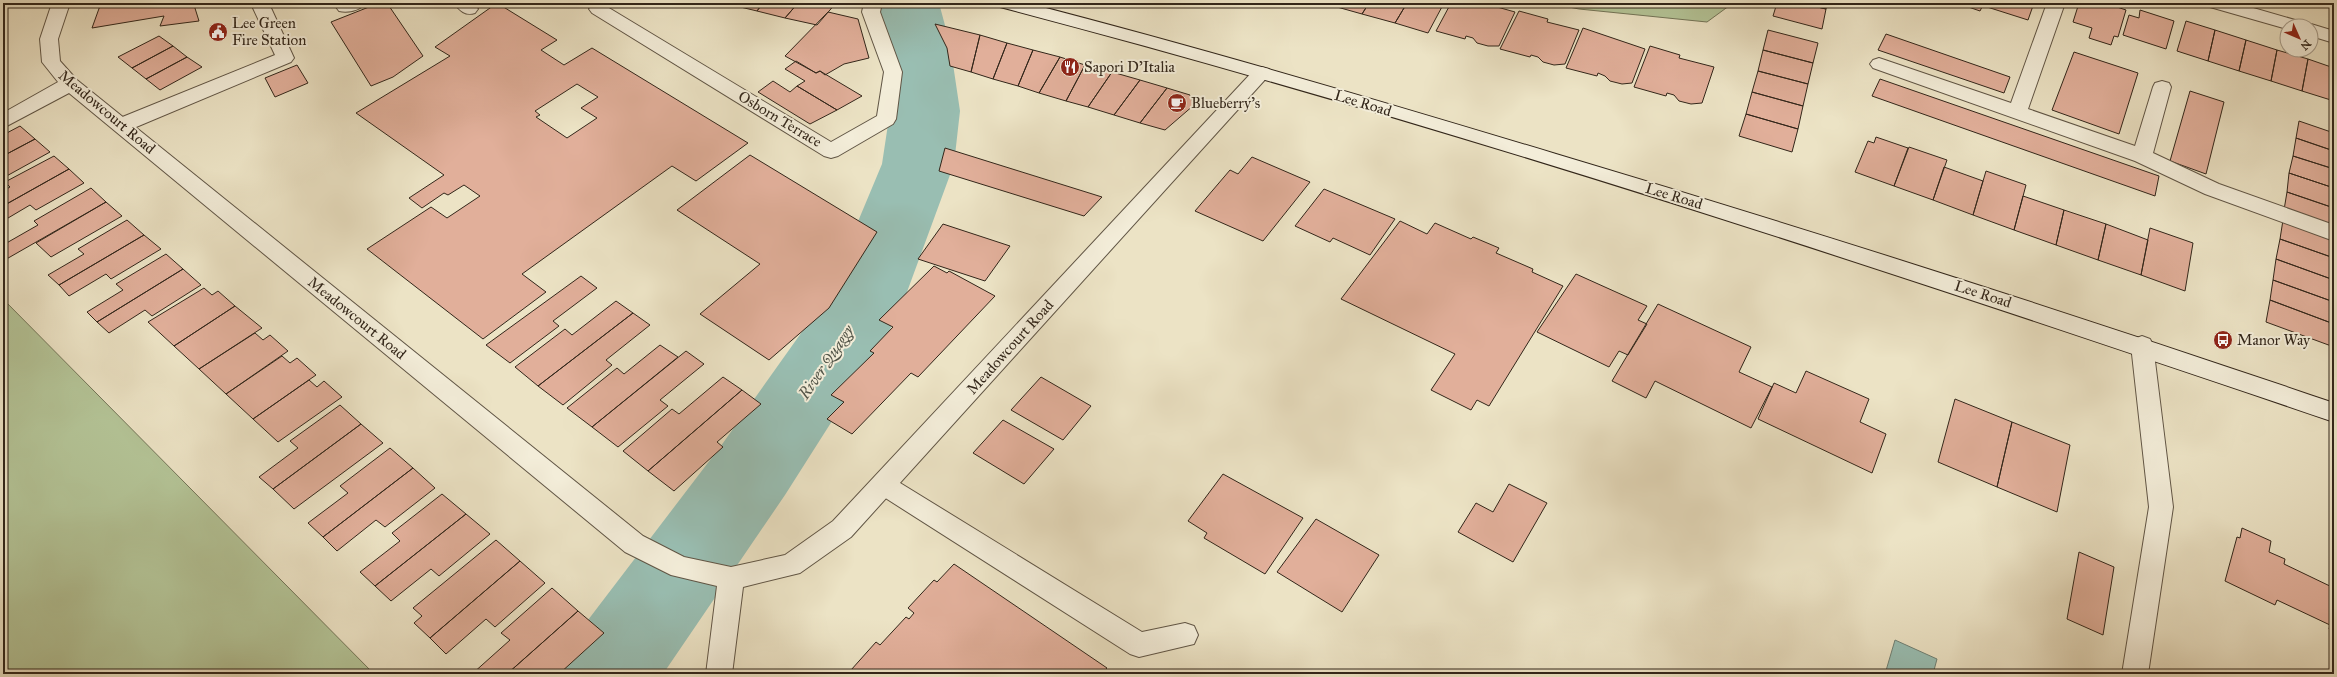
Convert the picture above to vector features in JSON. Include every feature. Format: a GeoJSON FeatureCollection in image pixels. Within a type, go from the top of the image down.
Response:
{"type":"FeatureCollection","features":[{"type":"Feature","properties":{"kind":"street","name":"Meadowcourt Road"},"geometry":{"type":"LineString","coordinates":[[61,3],[49,38],[51,62],[70,84],[634,544],[680,567],[731,578],[791,565],[842,529],[1262,73]]}},
{"type":"Feature","properties":{"kind":"street"},"geometry":{"type":"LineString","coordinates":[[122,125],[285,58],[262,8],[266,3]]}},
{"type":"Feature","properties":{"kind":"street","name":"Osborn Terrace"},"geometry":{"type":"LineString","coordinates":[[604,3],[598,9],[831,151],[886,119],[893,72],[871,12],[873,3]]}},
{"type":"Feature","properties":{"kind":"street","name":"Lee Road"},"geometry":{"type":"LineString","coordinates":[[1006,3],[1262,73],[1767,224],[2142,346],[2334,413]]}},
{"type":"Feature","properties":{"kind":"street"},"geometry":{"type":"LineString","coordinates":[[2017,112],[2056,3]]}},
{"type":"Feature","properties":{"kind":"street"},"geometry":{"type":"LineString","coordinates":[[2216,3],[2279,21]]}},
{"type":"Feature","properties":{"kind":"street"},"geometry":{"type":"LineString","coordinates":[[2319,32],[2334,37]]}},
{"type":"Feature","properties":{"kind":"street"},"geometry":{"type":"LineString","coordinates":[[1879,64],[2142,156],[2212,189],[2334,233]]}},
{"type":"Feature","properties":{"kind":"street"},"geometry":{"type":"LineString","coordinates":[[3,121],[70,84]]}},
{"type":"Feature","properties":{"kind":"street"},"geometry":{"type":"LineString","coordinates":[[2142,156],[2162,87]]}},
{"type":"Feature","properties":{"kind":"street"},"geometry":{"type":"LineString","coordinates":[[2135,674],[2161,507],[2142,346]]}},
{"type":"Feature","properties":{"kind":"street"},"geometry":{"type":"LineString","coordinates":[[884,485],[1139,645],[1185,636]]}},
{"type":"Feature","properties":{"kind":"street"},"geometry":{"type":"LineString","coordinates":[[719,674],[731,578]]}},
{"type":"Feature","properties":{"kind":"green space"},"geometry":{"type":"Polygon","coordinates":[[[1549,3],[1733,3],[1707,22],[1579,9],[1549,3]]]}},
{"type":"Feature","properties":{"kind":"green space"},"geometry":{"type":"Polygon","coordinates":[[[4,300],[374,674],[3,674],[4,300]]]}},
{"type":"Feature","properties":{"kind":"water"},"geometry":{"type":"Polygon","coordinates":[[[1895,640],[1937,659],[1933,674],[1885,674],[1895,640]]]}},
{"type":"Feature","properties":{"kind":"building"},"geometry":{"type":"Polygon","coordinates":[[[101,3],[191,3],[190,6],[194,5],[199,21],[160,26],[164,16],[92,28],[101,3]]]}},
{"type":"Feature","properties":{"kind":"building"},"geometry":{"type":"Polygon","coordinates":[[[379,3],[387,3],[423,56],[393,77],[371,86],[331,22],[379,3]]]}},
{"type":"Feature","properties":{"kind":"building"},"geometry":{"type":"Polygon","coordinates":[[[497,3],[557,40],[541,50],[564,65],[592,48],[748,143],[696,181],[672,166],[522,274],[546,292],[483,339],[367,249],[431,207],[447,218],[480,196],[464,185],[448,195],[444,193],[422,208],[409,198],[444,175],[356,113],[450,56],[435,47],[497,3]],[[577,84],[535,111],[540,115],[536,117],[567,138],[597,118],[581,108],[598,97],[577,84]]]}},
{"type":"Feature","properties":{"kind":"building"},"geometry":{"type":"Polygon","coordinates":[[[763,3],[757,11],[728,4],[763,3]]]}},
{"type":"Feature","properties":{"kind":"building"},"geometry":{"type":"Polygon","coordinates":[[[763,3],[798,3],[785,18],[757,11],[763,3]]]}},
{"type":"Feature","properties":{"kind":"building"},"geometry":{"type":"Polygon","coordinates":[[[798,3],[836,3],[817,25],[785,18],[798,3]]]}},
{"type":"Feature","properties":{"kind":"building"},"geometry":{"type":"Polygon","coordinates":[[[1331,3],[1369,3],[1362,14],[1330,5],[1331,3]]]}},
{"type":"Feature","properties":{"kind":"building"},"geometry":{"type":"Polygon","coordinates":[[[1369,3],[1407,3],[1395,23],[1362,14],[1369,3]]]}},
{"type":"Feature","properties":{"kind":"building"},"geometry":{"type":"Polygon","coordinates":[[[1407,3],[1444,3],[1428,33],[1395,23],[1407,3]]]}},
{"type":"Feature","properties":{"kind":"building"},"geometry":{"type":"Polygon","coordinates":[[[1451,3],[1483,3],[1515,12],[1499,46],[1488,46],[1477,43],[1473,38],[1466,36],[1465,39],[1436,31],[1451,3]]]}},
{"type":"Feature","properties":{"kind":"building"},"geometry":{"type":"Polygon","coordinates":[[[1777,3],[1801,3],[1826,9],[1822,29],[1773,16],[1777,3]]]}},
{"type":"Feature","properties":{"kind":"building"},"geometry":{"type":"Polygon","coordinates":[[[1801,3],[1828,3],[1826,9],[1801,3]]]}},
{"type":"Feature","properties":{"kind":"building"},"geometry":{"type":"Polygon","coordinates":[[[1957,3],[1984,3],[1980,11],[1957,3]]]}},
{"type":"Feature","properties":{"kind":"building"},"geometry":{"type":"Polygon","coordinates":[[[1985,3],[2034,3],[2028,20],[1984,6],[1985,3]]]}},
{"type":"Feature","properties":{"kind":"building"},"geometry":{"type":"Polygon","coordinates":[[[2079,3],[2089,6],[2090,3],[2105,3],[2126,10],[2118,37],[2114,36],[2111,45],[2089,38],[2092,28],[2073,22],[2079,3]]]}},
{"type":"Feature","properties":{"kind":"building"},"geometry":{"type":"Polygon","coordinates":[[[2140,10],[2174,21],[2166,49],[2123,35],[2129,15],[2139,18],[2140,10]]]}},
{"type":"Feature","properties":{"kind":"building"},"geometry":{"type":"Polygon","coordinates":[[[1519,11],[1548,19],[1547,22],[1579,30],[1565,64],[1554,65],[1543,62],[1538,57],[1531,55],[1530,57],[1500,49],[1519,11]]]}},
{"type":"Feature","properties":{"kind":"building"},"geometry":{"type":"Polygon","coordinates":[[[828,12],[858,19],[869,58],[844,64],[825,75],[820,71],[816,73],[785,56],[828,12]]]}},
{"type":"Feature","properties":{"kind":"building"},"geometry":{"type":"Polygon","coordinates":[[[2186,21],[2215,30],[2208,61],[2177,51],[2186,21]]]}},
{"type":"Feature","properties":{"kind":"building"},"geometry":{"type":"Polygon","coordinates":[[[935,24],[980,35],[971,72],[950,66],[947,48],[935,24]]]}},
{"type":"Feature","properties":{"kind":"building"},"geometry":{"type":"Polygon","coordinates":[[[1583,28],[1645,49],[1632,83],[1622,84],[1610,81],[1605,76],[1598,73],[1597,76],[1566,68],[1583,28]]]}},
{"type":"Feature","properties":{"kind":"building"},"geometry":{"type":"Polygon","coordinates":[[[1768,30],[1818,43],[1813,63],[1763,50],[1768,30]]]}},
{"type":"Feature","properties":{"kind":"building"},"geometry":{"type":"Polygon","coordinates":[[[2215,30],[2246,40],[2239,71],[2208,61],[2215,30]]]}},
{"type":"Feature","properties":{"kind":"building"},"geometry":{"type":"Polygon","coordinates":[[[1886,34],[2010,77],[2004,93],[1878,50],[1886,34]]]}},
{"type":"Feature","properties":{"kind":"building"},"geometry":{"type":"Polygon","coordinates":[[[980,35],[1007,43],[993,79],[971,72],[980,35]]]}},
{"type":"Feature","properties":{"kind":"building"},"geometry":{"type":"Polygon","coordinates":[[[159,36],[173,46],[132,68],[118,57],[159,36]]]}},
{"type":"Feature","properties":{"kind":"building"},"geometry":{"type":"Polygon","coordinates":[[[2246,40],[2277,50],[2271,81],[2239,71],[2246,40]]]}},
{"type":"Feature","properties":{"kind":"building"},"geometry":{"type":"Polygon","coordinates":[[[1007,43],[1033,50],[1018,86],[993,79],[1007,43]]]}},
{"type":"Feature","properties":{"kind":"building"},"geometry":{"type":"Polygon","coordinates":[[[173,46],[187,57],[146,79],[132,68],[173,46]]]}},
{"type":"Feature","properties":{"kind":"building"},"geometry":{"type":"Polygon","coordinates":[[[1650,46],[1680,55],[1679,58],[1714,67],[1702,103],[1691,104],[1679,101],[1674,95],[1667,93],[1666,96],[1634,87],[1650,46]]]}},
{"type":"Feature","properties":{"kind":"building"},"geometry":{"type":"Polygon","coordinates":[[[1033,50],[1060,57],[1039,93],[1018,86],[1033,50]]]}},
{"type":"Feature","properties":{"kind":"building"},"geometry":{"type":"Polygon","coordinates":[[[1763,50],[1813,63],[1808,84],[1758,71],[1763,50]]]}},
{"type":"Feature","properties":{"kind":"building"},"geometry":{"type":"Polygon","coordinates":[[[2277,50],[2279,51],[2279,58],[2308,59],[2302,91],[2271,81],[2277,50]]]}},
{"type":"Feature","properties":{"kind":"building"},"geometry":{"type":"Polygon","coordinates":[[[2074,52],[2138,73],[2119,134],[2052,110],[2074,52]]]}},
{"type":"Feature","properties":{"kind":"building"},"geometry":{"type":"Polygon","coordinates":[[[187,57],[202,67],[160,90],[146,79],[187,57]]]}},
{"type":"Feature","properties":{"kind":"building"},"geometry":{"type":"Polygon","coordinates":[[[1060,57],[1085,65],[1066,101],[1039,93],[1060,57]]]}},
{"type":"Feature","properties":{"kind":"building"},"geometry":{"type":"Polygon","coordinates":[[[2308,59],[2334,68],[2334,101],[2302,91],[2308,59]]]}},
{"type":"Feature","properties":{"kind":"building"},"geometry":{"type":"Polygon","coordinates":[[[796,61],[816,73],[820,71],[862,96],[837,110],[797,86],[805,81],[785,69],[796,61]]]}},
{"type":"Feature","properties":{"kind":"building"},"geometry":{"type":"Polygon","coordinates":[[[297,65],[308,83],[275,97],[265,78],[297,65]]]}},
{"type":"Feature","properties":{"kind":"building"},"geometry":{"type":"Polygon","coordinates":[[[1085,65],[1112,72],[1088,107],[1066,101],[1085,65]]]}},
{"type":"Feature","properties":{"kind":"building"},"geometry":{"type":"Polygon","coordinates":[[[1758,71],[1808,84],[1803,106],[1752,92],[1758,71]]]}},
{"type":"Feature","properties":{"kind":"building"},"geometry":{"type":"Polygon","coordinates":[[[1112,72],[1140,80],[1114,115],[1088,107],[1112,72]]]}},
{"type":"Feature","properties":{"kind":"building"},"geometry":{"type":"Polygon","coordinates":[[[1880,79],[2159,176],[2155,196],[1872,96],[1880,79]]]}},
{"type":"Feature","properties":{"kind":"building"},"geometry":{"type":"Polygon","coordinates":[[[1140,80],[1167,88],[1140,123],[1114,115],[1140,80]]]}},
{"type":"Feature","properties":{"kind":"building"},"geometry":{"type":"Polygon","coordinates":[[[773,81],[790,92],[797,86],[837,110],[810,124],[758,92],[773,81]]]}},
{"type":"Feature","properties":{"kind":"building"},"geometry":{"type":"Polygon","coordinates":[[[1167,88],[1190,95],[1194,105],[1165,130],[1140,123],[1167,88]]]}},
{"type":"Feature","properties":{"kind":"building"},"geometry":{"type":"Polygon","coordinates":[[[2190,91],[2224,102],[2206,174],[2170,161],[2190,91]]]}},
{"type":"Feature","properties":{"kind":"building"},"geometry":{"type":"Polygon","coordinates":[[[1752,92],[1803,106],[1798,129],[1746,114],[1752,92]]]}},
{"type":"Feature","properties":{"kind":"building"},"geometry":{"type":"Polygon","coordinates":[[[1746,114],[1798,129],[1792,152],[1739,136],[1746,114]]]}},
{"type":"Feature","properties":{"kind":"building"},"geometry":{"type":"Polygon","coordinates":[[[2299,121],[2334,133],[2334,151],[2296,138],[2299,121]]]}},
{"type":"Feature","properties":{"kind":"building"},"geometry":{"type":"Polygon","coordinates":[[[20,126],[35,139],[3,156],[3,135],[20,126]]]}},
{"type":"Feature","properties":{"kind":"building"},"geometry":{"type":"Polygon","coordinates":[[[1876,137],[1908,148],[1894,186],[1855,172],[1868,141],[1874,143],[1876,137]]]}},
{"type":"Feature","properties":{"kind":"building"},"geometry":{"type":"Polygon","coordinates":[[[2296,138],[2334,151],[2334,169],[2293,156],[2296,138]]]}},
{"type":"Feature","properties":{"kind":"building"},"geometry":{"type":"Polygon","coordinates":[[[35,139],[50,152],[3,178],[3,156],[35,139]]]}},
{"type":"Feature","properties":{"kind":"building"},"geometry":{"type":"Polygon","coordinates":[[[1909,147],[1947,160],[1933,200],[1894,186],[1909,147]]]}},
{"type":"Feature","properties":{"kind":"building"},"geometry":{"type":"Polygon","coordinates":[[[945,148],[1102,197],[1084,216],[939,171],[945,148]]]}},
{"type":"Feature","properties":{"kind":"building"},"geometry":{"type":"Polygon","coordinates":[[[750,155],[877,232],[829,308],[769,360],[700,314],[760,264],[677,210],[750,155]]]}},
{"type":"Feature","properties":{"kind":"building"},"geometry":{"type":"Polygon","coordinates":[[[54,156],[69,169],[3,206],[3,191],[10,187],[5,182],[54,156]]]}},
{"type":"Feature","properties":{"kind":"building"},"geometry":{"type":"Polygon","coordinates":[[[2293,156],[2334,169],[2334,188],[2289,173],[2293,156]]]}},
{"type":"Feature","properties":{"kind":"building"},"geometry":{"type":"Polygon","coordinates":[[[1252,157],[1310,182],[1263,241],[1195,211],[1230,170],[1238,174],[1252,157]]]}},
{"type":"Feature","properties":{"kind":"building"},"geometry":{"type":"Polygon","coordinates":[[[1944,167],[1983,181],[1973,215],[1933,200],[1944,167]]]}},
{"type":"Feature","properties":{"kind":"building"},"geometry":{"type":"Polygon","coordinates":[[[69,169],[84,183],[36,210],[30,205],[3,221],[3,206],[69,169]]]}},
{"type":"Feature","properties":{"kind":"building"},"geometry":{"type":"Polygon","coordinates":[[[1986,171],[2026,185],[2014,230],[1973,215],[1986,171]]]}},
{"type":"Feature","properties":{"kind":"building"},"geometry":{"type":"Polygon","coordinates":[[[2289,173],[2334,188],[2334,208],[2287,192],[2289,173]]]}},
{"type":"Feature","properties":{"kind":"building"},"geometry":{"type":"Polygon","coordinates":[[[91,188],[106,202],[3,261],[3,245],[38,225],[34,221],[91,188]]]}},
{"type":"Feature","properties":{"kind":"building"},"geometry":{"type":"Polygon","coordinates":[[[1324,189],[1395,219],[1370,255],[1333,238],[1330,242],[1295,226],[1324,189]]]}},
{"type":"Feature","properties":{"kind":"building"},"geometry":{"type":"Polygon","coordinates":[[[2287,192],[2334,208],[2334,228],[2284,210],[2287,192]]]}},
{"type":"Feature","properties":{"kind":"building"},"geometry":{"type":"Polygon","coordinates":[[[2023,196],[2064,210],[2056,245],[2014,230],[2023,196]]]}},
{"type":"Feature","properties":{"kind":"building"},"geometry":{"type":"Polygon","coordinates":[[[106,202],[122,216],[51,257],[36,243],[106,202]]]}},
{"type":"Feature","properties":{"kind":"building"},"geometry":{"type":"Polygon","coordinates":[[[2064,210],[2106,224],[2098,260],[2056,245],[2064,210]]]}},
{"type":"Feature","properties":{"kind":"building"},"geometry":{"type":"Polygon","coordinates":[[[127,220],[144,235],[59,285],[48,275],[84,254],[78,249],[127,220]]]}},
{"type":"Feature","properties":{"kind":"building"},"geometry":{"type":"Polygon","coordinates":[[[2283,220],[2334,238],[2334,258],[2280,239],[2283,220]]]}},
{"type":"Feature","properties":{"kind":"building"},"geometry":{"type":"Polygon","coordinates":[[[1400,221],[1427,234],[1435,223],[1471,239],[1473,237],[1499,248],[1496,253],[1533,269],[1532,272],[1563,286],[1489,406],[1477,400],[1471,410],[1431,390],[1455,354],[1341,299],[1400,221]]]}},
{"type":"Feature","properties":{"kind":"building"},"geometry":{"type":"Polygon","coordinates":[[[943,224],[1010,246],[985,281],[918,259],[943,224]]]}},
{"type":"Feature","properties":{"kind":"building"},"geometry":{"type":"Polygon","coordinates":[[[2106,224],[2148,240],[2141,275],[2098,260],[2106,224]]]}},
{"type":"Feature","properties":{"kind":"building"},"geometry":{"type":"Polygon","coordinates":[[[2150,228],[2193,243],[2185,291],[2141,275],[2150,228]]]}},
{"type":"Feature","properties":{"kind":"building"},"geometry":{"type":"Polygon","coordinates":[[[144,235],[161,249],[111,279],[106,274],[69,296],[59,285],[144,235]]]}},
{"type":"Feature","properties":{"kind":"building"},"geometry":{"type":"Polygon","coordinates":[[[2280,239],[2334,258],[2334,280],[2276,259],[2280,239]]]}},
{"type":"Feature","properties":{"kind":"building"},"geometry":{"type":"Polygon","coordinates":[[[166,254],[183,269],[97,322],[87,312],[123,290],[116,284],[166,254]]]}},
{"type":"Feature","properties":{"kind":"building"},"geometry":{"type":"Polygon","coordinates":[[[2276,259],[2334,280],[2334,302],[2273,280],[2276,259]]]}},
{"type":"Feature","properties":{"kind":"building"},"geometry":{"type":"Polygon","coordinates":[[[934,266],[947,273],[949,271],[995,296],[918,377],[911,373],[852,434],[827,419],[844,402],[831,395],[874,353],[870,351],[893,327],[879,320],[934,266]]]}},
{"type":"Feature","properties":{"kind":"building"},"geometry":{"type":"Polygon","coordinates":[[[183,269],[201,285],[152,316],[145,310],[109,333],[97,322],[183,269]]]}},
{"type":"Feature","properties":{"kind":"building"},"geometry":{"type":"Polygon","coordinates":[[[1576,274],[1647,306],[1638,320],[1647,324],[1628,355],[1619,351],[1609,367],[1537,332],[1576,274]]]}},
{"type":"Feature","properties":{"kind":"building"},"geometry":{"type":"Polygon","coordinates":[[[581,276],[597,288],[553,321],[559,326],[510,363],[486,345],[581,276]]]}},
{"type":"Feature","properties":{"kind":"building"},"geometry":{"type":"Polygon","coordinates":[[[2273,280],[2334,302],[2334,324],[2270,300],[2273,280]]]}},
{"type":"Feature","properties":{"kind":"building"},"geometry":{"type":"Polygon","coordinates":[[[204,288],[212,295],[218,291],[235,306],[174,346],[148,322],[204,288]]]}},
{"type":"Feature","properties":{"kind":"building"},"geometry":{"type":"Polygon","coordinates":[[[2270,300],[2334,324],[2334,347],[2266,322],[2270,300]]]}},
{"type":"Feature","properties":{"kind":"building"},"geometry":{"type":"Polygon","coordinates":[[[616,301],[633,313],[538,386],[515,367],[565,329],[572,335],[616,301]]]}},
{"type":"Feature","properties":{"kind":"building"},"geometry":{"type":"Polygon","coordinates":[[[1658,304],[1751,347],[1739,372],[1772,387],[1751,428],[1655,381],[1646,398],[1612,381],[1658,304]]]}},
{"type":"Feature","properties":{"kind":"building"},"geometry":{"type":"Polygon","coordinates":[[[235,306],[262,328],[199,369],[174,346],[235,306]]]}},
{"type":"Feature","properties":{"kind":"building"},"geometry":{"type":"Polygon","coordinates":[[[633,313],[650,325],[606,360],[612,365],[563,405],[538,386],[633,313]]]}},
{"type":"Feature","properties":{"kind":"building"},"geometry":{"type":"Polygon","coordinates":[[[255,333],[263,340],[270,335],[288,351],[226,394],[199,369],[255,333]]]}},
{"type":"Feature","properties":{"kind":"building"},"geometry":{"type":"Polygon","coordinates":[[[660,345],[678,357],[592,427],[567,408],[617,368],[624,374],[660,345]]]}},
{"type":"Feature","properties":{"kind":"building"},"geometry":{"type":"Polygon","coordinates":[[[686,351],[704,364],[660,400],[668,406],[618,447],[592,427],[686,351]]]}},
{"type":"Feature","properties":{"kind":"building"},"geometry":{"type":"Polygon","coordinates":[[[282,356],[290,363],[297,358],[316,375],[253,419],[226,394],[282,356]]]}},
{"type":"Feature","properties":{"kind":"building"},"geometry":{"type":"Polygon","coordinates":[[[1806,371],[1869,399],[1860,422],[1886,434],[1872,473],[1758,419],[1774,383],[1796,393],[1806,371]]]}},
{"type":"Feature","properties":{"kind":"building"},"geometry":{"type":"Polygon","coordinates":[[[723,377],[742,390],[648,471],[623,451],[672,409],[679,414],[723,377]]]}},
{"type":"Feature","properties":{"kind":"building"},"geometry":{"type":"Polygon","coordinates":[[[1041,377],[1091,406],[1063,440],[1011,410],[1041,377]]]}},
{"type":"Feature","properties":{"kind":"building"},"geometry":{"type":"Polygon","coordinates":[[[309,380],[317,387],[324,381],[342,397],[278,442],[253,419],[309,380]]]}},
{"type":"Feature","properties":{"kind":"building"},"geometry":{"type":"Polygon","coordinates":[[[742,390],[761,404],[717,442],[723,447],[674,491],[648,471],[742,390]]]}},
{"type":"Feature","properties":{"kind":"building"},"geometry":{"type":"Polygon","coordinates":[[[1955,399],[2012,422],[1997,487],[1938,462],[1955,399]]]}},
{"type":"Feature","properties":{"kind":"building"},"geometry":{"type":"Polygon","coordinates":[[[340,405],[361,424],[273,489],[259,477],[298,448],[290,441],[340,405]]]}},
{"type":"Feature","properties":{"kind":"building"},"geometry":{"type":"Polygon","coordinates":[[[1003,420],[1054,449],[1024,484],[973,453],[1003,420]]]}},
{"type":"Feature","properties":{"kind":"building"},"geometry":{"type":"Polygon","coordinates":[[[2012,422],[2070,445],[2057,512],[1997,487],[2012,422]]]}},
{"type":"Feature","properties":{"kind":"building"},"geometry":{"type":"Polygon","coordinates":[[[361,424],[383,443],[294,509],[273,489],[361,424]]]}},
{"type":"Feature","properties":{"kind":"building"},"geometry":{"type":"Polygon","coordinates":[[[390,448],[413,468],[323,537],[308,523],[348,493],[340,486],[390,448]]]}},
{"type":"Feature","properties":{"kind":"building"},"geometry":{"type":"Polygon","coordinates":[[[413,468],[435,488],[385,527],[376,520],[337,551],[323,537],[413,468]]]}},
{"type":"Feature","properties":{"kind":"building"},"geometry":{"type":"Polygon","coordinates":[[[1223,474],[1303,518],[1265,574],[1204,538],[1207,533],[1188,521],[1223,474]]]}},
{"type":"Feature","properties":{"kind":"building"},"geometry":{"type":"Polygon","coordinates":[[[1509,484],[1547,503],[1513,562],[1458,532],[1476,503],[1493,512],[1509,484]]]}},
{"type":"Feature","properties":{"kind":"building"},"geometry":{"type":"Polygon","coordinates":[[[442,494],[466,514],[375,586],[360,572],[400,541],[392,533],[442,494]]]}},
{"type":"Feature","properties":{"kind":"building"},"geometry":{"type":"Polygon","coordinates":[[[466,514],[490,534],[439,576],[431,569],[391,601],[375,586],[466,514]]]}},
{"type":"Feature","properties":{"kind":"building"},"geometry":{"type":"Polygon","coordinates":[[[1316,519],[1379,555],[1342,612],[1277,572],[1316,519]]]}},
{"type":"Feature","properties":{"kind":"building"},"geometry":{"type":"Polygon","coordinates":[[[2242,528],[2271,541],[2269,552],[2285,559],[2284,564],[2334,588],[2334,631],[2329,629],[2330,625],[2277,600],[2275,605],[2225,581],[2237,537],[2240,538],[2242,528]]]}},
{"type":"Feature","properties":{"kind":"building"},"geometry":{"type":"Polygon","coordinates":[[[496,540],[520,561],[430,638],[414,623],[422,616],[413,608],[496,540]]]}},
{"type":"Feature","properties":{"kind":"building"},"geometry":{"type":"Polygon","coordinates":[[[2079,552],[2114,567],[2103,635],[2067,619],[2079,552]]]}},
{"type":"Feature","properties":{"kind":"building"},"geometry":{"type":"Polygon","coordinates":[[[520,561],[545,583],[495,627],[486,619],[446,654],[430,638],[520,561]]]}},
{"type":"Feature","properties":{"kind":"building"},"geometry":{"type":"Polygon","coordinates":[[[954,564],[1107,668],[1106,669],[1113,674],[856,674],[851,670],[876,642],[880,645],[906,617],[909,619],[914,613],[908,608],[934,580],[937,582],[954,564]]]}},
{"type":"Feature","properties":{"kind":"building"},"geometry":{"type":"Polygon","coordinates":[[[552,588],[578,611],[507,674],[472,674],[510,640],[501,633],[552,588]]]}},
{"type":"Feature","properties":{"kind":"building"},"geometry":{"type":"Polygon","coordinates":[[[578,611],[604,633],[559,674],[546,672],[544,674],[507,674],[578,611]]]}},
{"type":"Feature","properties":{"kind":"waterway","name":"River Quaggy"},"geometry":{"type":"LineString","coordinates":[[606,674],[754,469],[860,311],[918,164],[925,111],[917,44],[907,4]]}},
{"type":"Feature","properties":{"kind":"place","name":"Lee Green Fire Station"},"geometry":{"type":"Point","coordinates":[218,32]}},
{"type":"Feature","properties":{"kind":"place","name":"Sapori D'Italia"},"geometry":{"type":"Point","coordinates":[1070,67]}},
{"type":"Feature","properties":{"kind":"place","name":"Blueberry’s"},"geometry":{"type":"Point","coordinates":[1177,103]}},
{"type":"Feature","properties":{"kind":"place","name":"Manor Way"},"geometry":{"type":"Point","coordinates":[2223,340]}}]}
